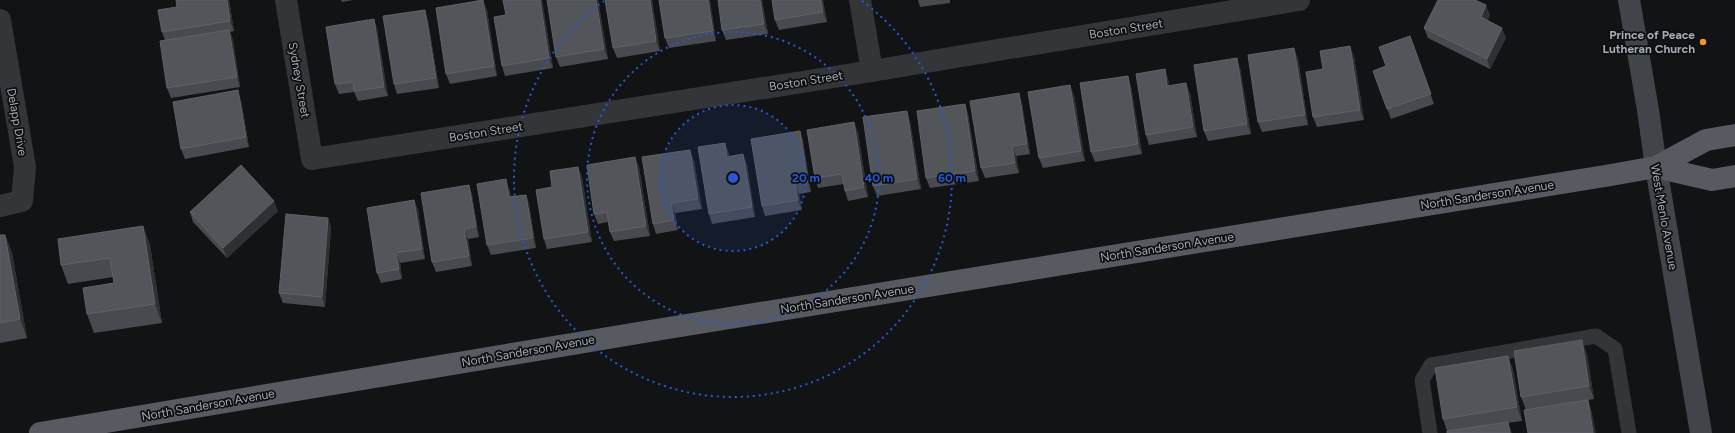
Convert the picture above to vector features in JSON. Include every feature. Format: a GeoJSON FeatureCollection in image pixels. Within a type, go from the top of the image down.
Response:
{"type":"FeatureCollection","features":[{"type":"Feature","properties":{"kind":"highway","name":"North Sanderson Avenue"},"geometry":{"type":"LineString","coordinates":[[40,433],[672,327],[1656,167],[1706,140],[1735,135]]}},
{"type":"Feature","properties":{"kind":"highway","name":"North Sanderson Avenue"},"geometry":{"type":"LineString","coordinates":[[1656,167],[1712,180],[1735,176]]}},
{"type":"Feature","properties":{"kind":"main road","name":"West Menlo Avenue"},"geometry":{"type":"LineString","coordinates":[[1629,0],[1701,433]]}},
{"type":"Feature","properties":{"kind":"street","name":"Sydney Street"},"geometry":{"type":"LineString","coordinates":[[286,0],[312,159]]}},
{"type":"Feature","properties":{"kind":"street"},"geometry":{"type":"LineString","coordinates":[[860,0],[872,71]]}},
{"type":"Feature","properties":{"kind":"street","name":"Boston Street"},"geometry":{"type":"LineString","coordinates":[[312,159],[872,71],[1299,0]]}},
{"type":"Feature","properties":{"kind":"street","name":"Delapp Drive"},"geometry":{"type":"LineString","coordinates":[[0,20],[25,167],[22,201],[0,206]]}},
{"type":"Feature","properties":{"kind":"lane"},"geometry":{"type":"LineString","coordinates":[[1430,433],[1422,380],[1431,365],[1596,336],[1616,349],[1629,433]]}},
{"type":"Feature","properties":{"kind":"building"},"geometry":{"type":"Polygon","coordinates":[[[176,0],[227,0],[230,21],[162,32],[158,10],[177,7],[176,0]]]}},
{"type":"Feature","properties":{"kind":"building"},"geometry":{"type":"Polygon","coordinates":[[[483,0],[494,66],[446,74],[436,8],[483,0]]]}},
{"type":"Feature","properties":{"kind":"building"},"geometry":{"type":"Polygon","coordinates":[[[503,0],[540,0],[549,58],[502,66],[494,17],[506,15],[503,0]]]}},
{"type":"Feature","properties":{"kind":"building"},"geometry":{"type":"Polygon","coordinates":[[[547,0],[596,0],[604,49],[556,57],[547,0]]]}},
{"type":"Feature","properties":{"kind":"building"},"geometry":{"type":"Polygon","coordinates":[[[605,0],[650,0],[656,41],[613,48],[605,0]]]}},
{"type":"Feature","properties":{"kind":"building"},"geometry":{"type":"Polygon","coordinates":[[[659,0],[708,0],[713,31],[665,38],[659,0]]]}},
{"type":"Feature","properties":{"kind":"building"},"geometry":{"type":"Polygon","coordinates":[[[718,0],[760,0],[764,24],[722,30],[718,0]]]}},
{"type":"Feature","properties":{"kind":"building"},"geometry":{"type":"Polygon","coordinates":[[[772,0],[821,0],[823,12],[775,20],[772,0]]]}},
{"type":"Feature","properties":{"kind":"building"},"geometry":{"type":"Polygon","coordinates":[[[1438,0],[1475,0],[1486,5],[1481,17],[1502,28],[1487,59],[1424,28],[1438,0]]]}},
{"type":"Feature","properties":{"kind":"building"},"geometry":{"type":"Polygon","coordinates":[[[425,10],[436,78],[394,84],[383,16],[425,10]]]}},
{"type":"Feature","properties":{"kind":"building"},"geometry":{"type":"Polygon","coordinates":[[[374,19],[384,87],[354,91],[353,82],[335,84],[326,27],[374,19]]]}},
{"type":"Feature","properties":{"kind":"building"},"geometry":{"type":"Polygon","coordinates":[[[229,30],[237,77],[167,88],[160,41],[229,30]]]}},
{"type":"Feature","properties":{"kind":"building"},"geometry":{"type":"Polygon","coordinates":[[[1410,36],[1431,94],[1387,109],[1373,71],[1386,66],[1379,47],[1410,36]]]}},
{"type":"Feature","properties":{"kind":"building"},"geometry":{"type":"Polygon","coordinates":[[[1350,46],[1360,110],[1313,117],[1306,72],[1323,69],[1320,51],[1350,46]]]}},
{"type":"Feature","properties":{"kind":"building"},"geometry":{"type":"Polygon","coordinates":[[[1294,48],[1305,115],[1258,122],[1248,55],[1294,48]]]}},
{"type":"Feature","properties":{"kind":"building"},"geometry":{"type":"Polygon","coordinates":[[[1237,58],[1247,124],[1204,131],[1194,65],[1237,58]]]}},
{"type":"Feature","properties":{"kind":"building"},"geometry":{"type":"Polygon","coordinates":[[[1165,69],[1167,86],[1186,83],[1193,127],[1146,135],[1136,74],[1165,69]]]}},
{"type":"Feature","properties":{"kind":"building"},"geometry":{"type":"Polygon","coordinates":[[[1128,76],[1138,144],[1091,152],[1080,83],[1128,76]]]}},
{"type":"Feature","properties":{"kind":"building"},"geometry":{"type":"Polygon","coordinates":[[[1070,85],[1081,151],[1039,158],[1028,92],[1070,85]]]}},
{"type":"Feature","properties":{"kind":"building"},"geometry":{"type":"Polygon","coordinates":[[[238,90],[246,137],[181,149],[173,102],[238,90]]]}},
{"type":"Feature","properties":{"kind":"building"},"geometry":{"type":"Polygon","coordinates":[[[1019,93],[1027,144],[1012,146],[1015,163],[981,168],[970,101],[1019,93]]]}},
{"type":"Feature","properties":{"kind":"building"},"geometry":{"type":"Polygon","coordinates":[[[965,104],[975,171],[926,178],[917,111],[965,104]]]}},
{"type":"Feature","properties":{"kind":"building"},"geometry":{"type":"Polygon","coordinates":[[[907,111],[917,179],[873,186],[863,117],[907,111]]]}},
{"type":"Feature","properties":{"kind":"building"},"geometry":{"type":"Polygon","coordinates":[[[854,122],[864,187],[845,191],[842,174],[815,178],[807,130],[854,122]]]}},
{"type":"Feature","properties":{"kind":"building"},"geometry":{"type":"Polygon","coordinates":[[[800,131],[808,182],[795,184],[798,200],[762,206],[751,139],[800,131]]]}},
{"type":"Feature","properties":{"kind":"building"},"geometry":{"type":"Polygon","coordinates":[[[725,143],[727,157],[743,154],[752,207],[709,214],[698,147],[725,143]]]}},
{"type":"Feature","properties":{"kind":"building"},"geometry":{"type":"Polygon","coordinates":[[[690,150],[698,199],[671,203],[674,220],[653,224],[642,157],[690,150]]]}},
{"type":"Feature","properties":{"kind":"building"},"geometry":{"type":"Polygon","coordinates":[[[635,157],[646,226],[610,232],[607,212],[594,214],[587,165],[635,157]]]}},
{"type":"Feature","properties":{"kind":"building"},"geometry":{"type":"Polygon","coordinates":[[[241,165],[274,201],[223,248],[190,212],[241,165]]]}},
{"type":"Feature","properties":{"kind":"building"},"geometry":{"type":"Polygon","coordinates":[[[578,167],[588,232],[544,239],[536,190],[552,187],[550,171],[578,167]]]}},
{"type":"Feature","properties":{"kind":"building"},"geometry":{"type":"Polygon","coordinates":[[[506,179],[509,197],[526,195],[533,238],[487,245],[477,184],[506,179]]]}},
{"type":"Feature","properties":{"kind":"building"},"geometry":{"type":"Polygon","coordinates":[[[469,185],[476,227],[464,229],[469,256],[432,262],[421,193],[469,185]]]}},
{"type":"Feature","properties":{"kind":"building"},"geometry":{"type":"Polygon","coordinates":[[[414,200],[422,249],[396,253],[399,269],[377,273],[367,208],[414,200]]]}},
{"type":"Feature","properties":{"kind":"building"},"geometry":{"type":"Polygon","coordinates":[[[286,214],[328,218],[322,297],[279,293],[286,214]]]}},
{"type":"Feature","properties":{"kind":"building"},"geometry":{"type":"Polygon","coordinates":[[[143,226],[155,304],[87,314],[83,288],[114,283],[110,258],[61,265],[58,239],[143,226]]]}},
{"type":"Feature","properties":{"kind":"building"},"geometry":{"type":"Polygon","coordinates":[[[0,235],[5,235],[20,319],[0,323],[0,235]]]}},
{"type":"Feature","properties":{"kind":"building"},"geometry":{"type":"Polygon","coordinates":[[[1582,340],[1589,386],[1521,397],[1514,351],[1582,340]]]}},
{"type":"Feature","properties":{"kind":"building"},"geometry":{"type":"Polygon","coordinates":[[[1508,356],[1517,407],[1443,419],[1435,368],[1508,356]]]}},
{"type":"Feature","properties":{"kind":"building"},"geometry":{"type":"Polygon","coordinates":[[[1588,400],[1593,433],[1528,433],[1524,410],[1588,400]]]}},
{"type":"Feature","properties":{"kind":"building"},"geometry":{"type":"Polygon","coordinates":[[[1508,422],[1510,433],[1447,433],[1447,431],[1508,422]]]}},
{"type":"Feature","properties":{"kind":"place","name":"Prince of Peace Lutheran Church"},"geometry":{"type":"Point","coordinates":[1703,42]}}]}
